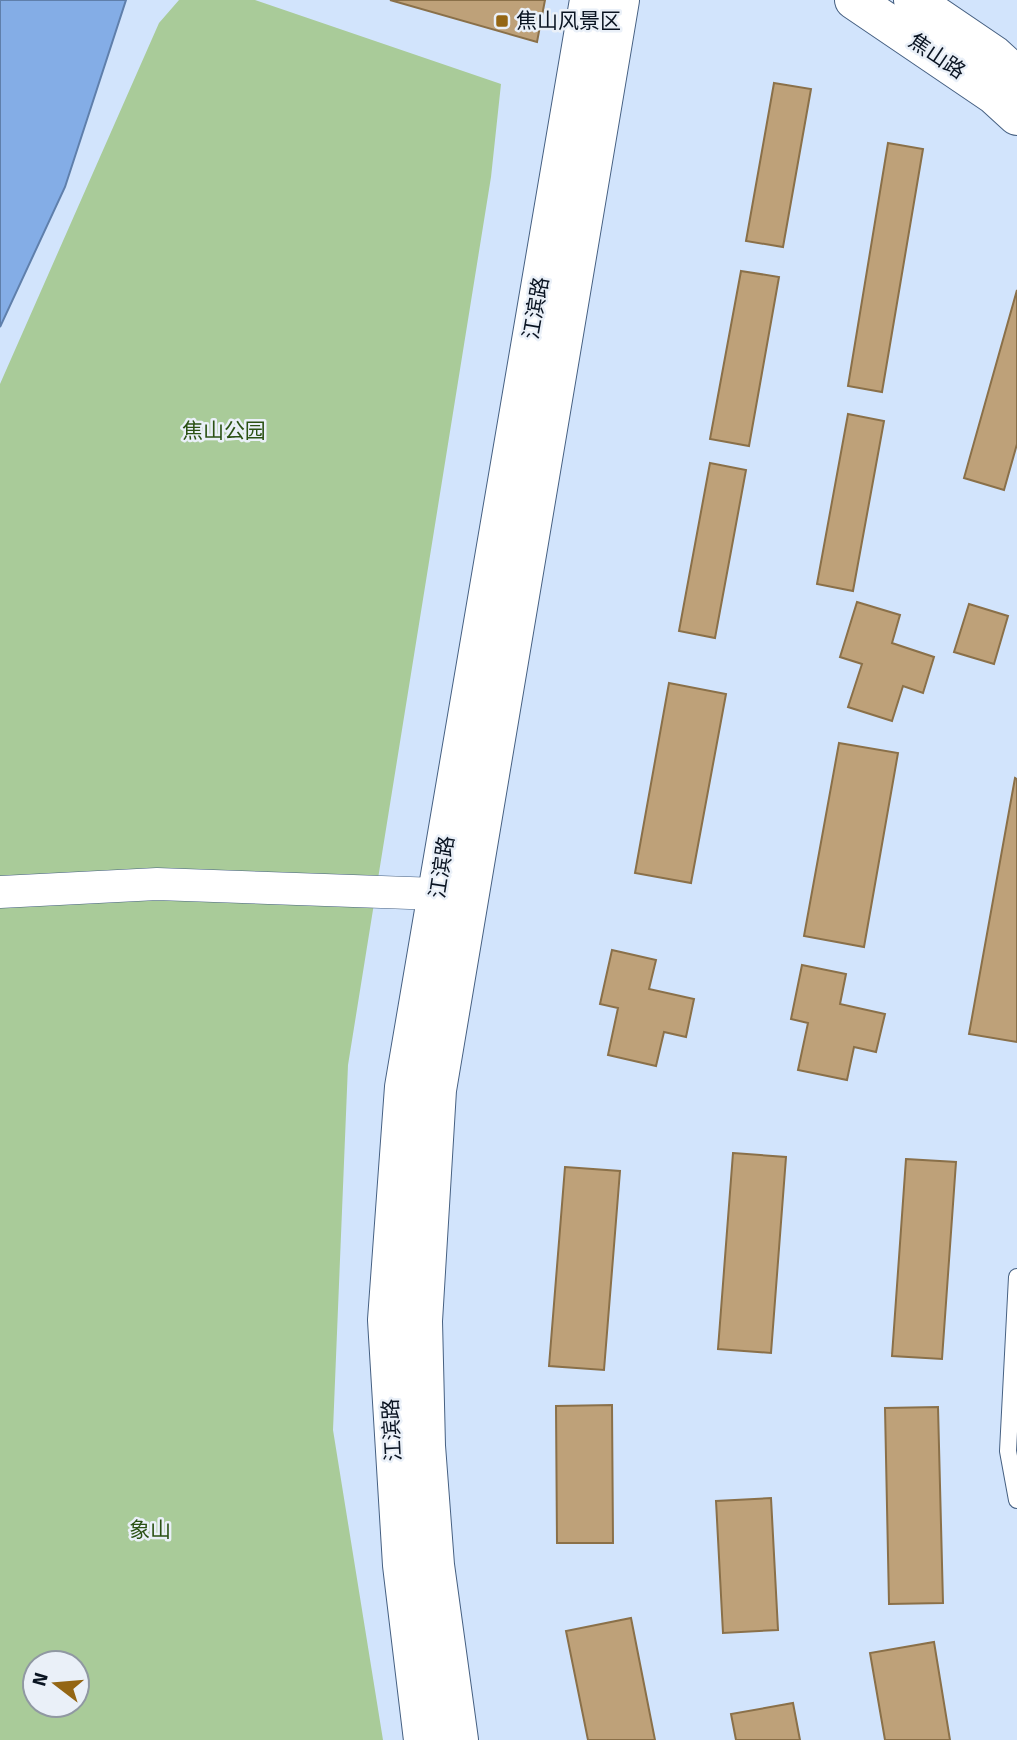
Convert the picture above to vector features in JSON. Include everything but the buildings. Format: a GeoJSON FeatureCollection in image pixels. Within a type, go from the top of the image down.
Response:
{"type":"FeatureCollection","features":[{"type":"Feature","properties":{"kind":"main road","name":"江滨路"},"geometry":{"type":"LineString","coordinates":[[424,1740],[402,1565],[387,1320],[404,1087],[589,0]]}},
{"type":"Feature","properties":{"kind":"main road","name":"江滨路"},"geometry":{"type":"LineString","coordinates":[[459,1740],[435,1565],[426,1446],[423,1321],[437,1090],[621,0]]}},
{"type":"Feature","properties":{"kind":"main road","name":"焦山路"},"geometry":{"type":"LineString","coordinates":[[854,0],[994,95],[1017,116]]}},
{"type":"Feature","properties":{"kind":"main road","name":"焦山路"},"geometry":{"type":"LineString","coordinates":[[913,0],[994,55],[1017,76]]}},
{"type":"Feature","properties":{"kind":"street"},"geometry":{"type":"LineString","coordinates":[[0,892],[157,884],[438,894]]}},
{"type":"Feature","properties":{"kind":"lane"},"geometry":{"type":"LineString","coordinates":[[1017,1277],[1008,1451],[1017,1500]]}},
{"type":"Feature","properties":{"kind":"green space","name":"焦山公园"},"geometry":{"type":"Polygon","coordinates":[[[179,0],[255,0],[501,84],[491,177],[348,1065],[333,1430],[383,1740],[0,1740],[0,384],[159,23],[179,0]]]}},
{"type":"Feature","properties":{"kind":"water"},"geometry":{"type":"Polygon","coordinates":[[[0,0],[126,0],[65,187],[0,327],[0,0]]]}},
{"type":"Feature","properties":{"kind":"place","name":"焦山风景区"},"geometry":{"type":"Point","coordinates":[502,21]}},
{"type":"Feature","properties":{"kind":"park label","name":"象山"},"geometry":{"type":"Point","coordinates":[150,1530]}}]}
